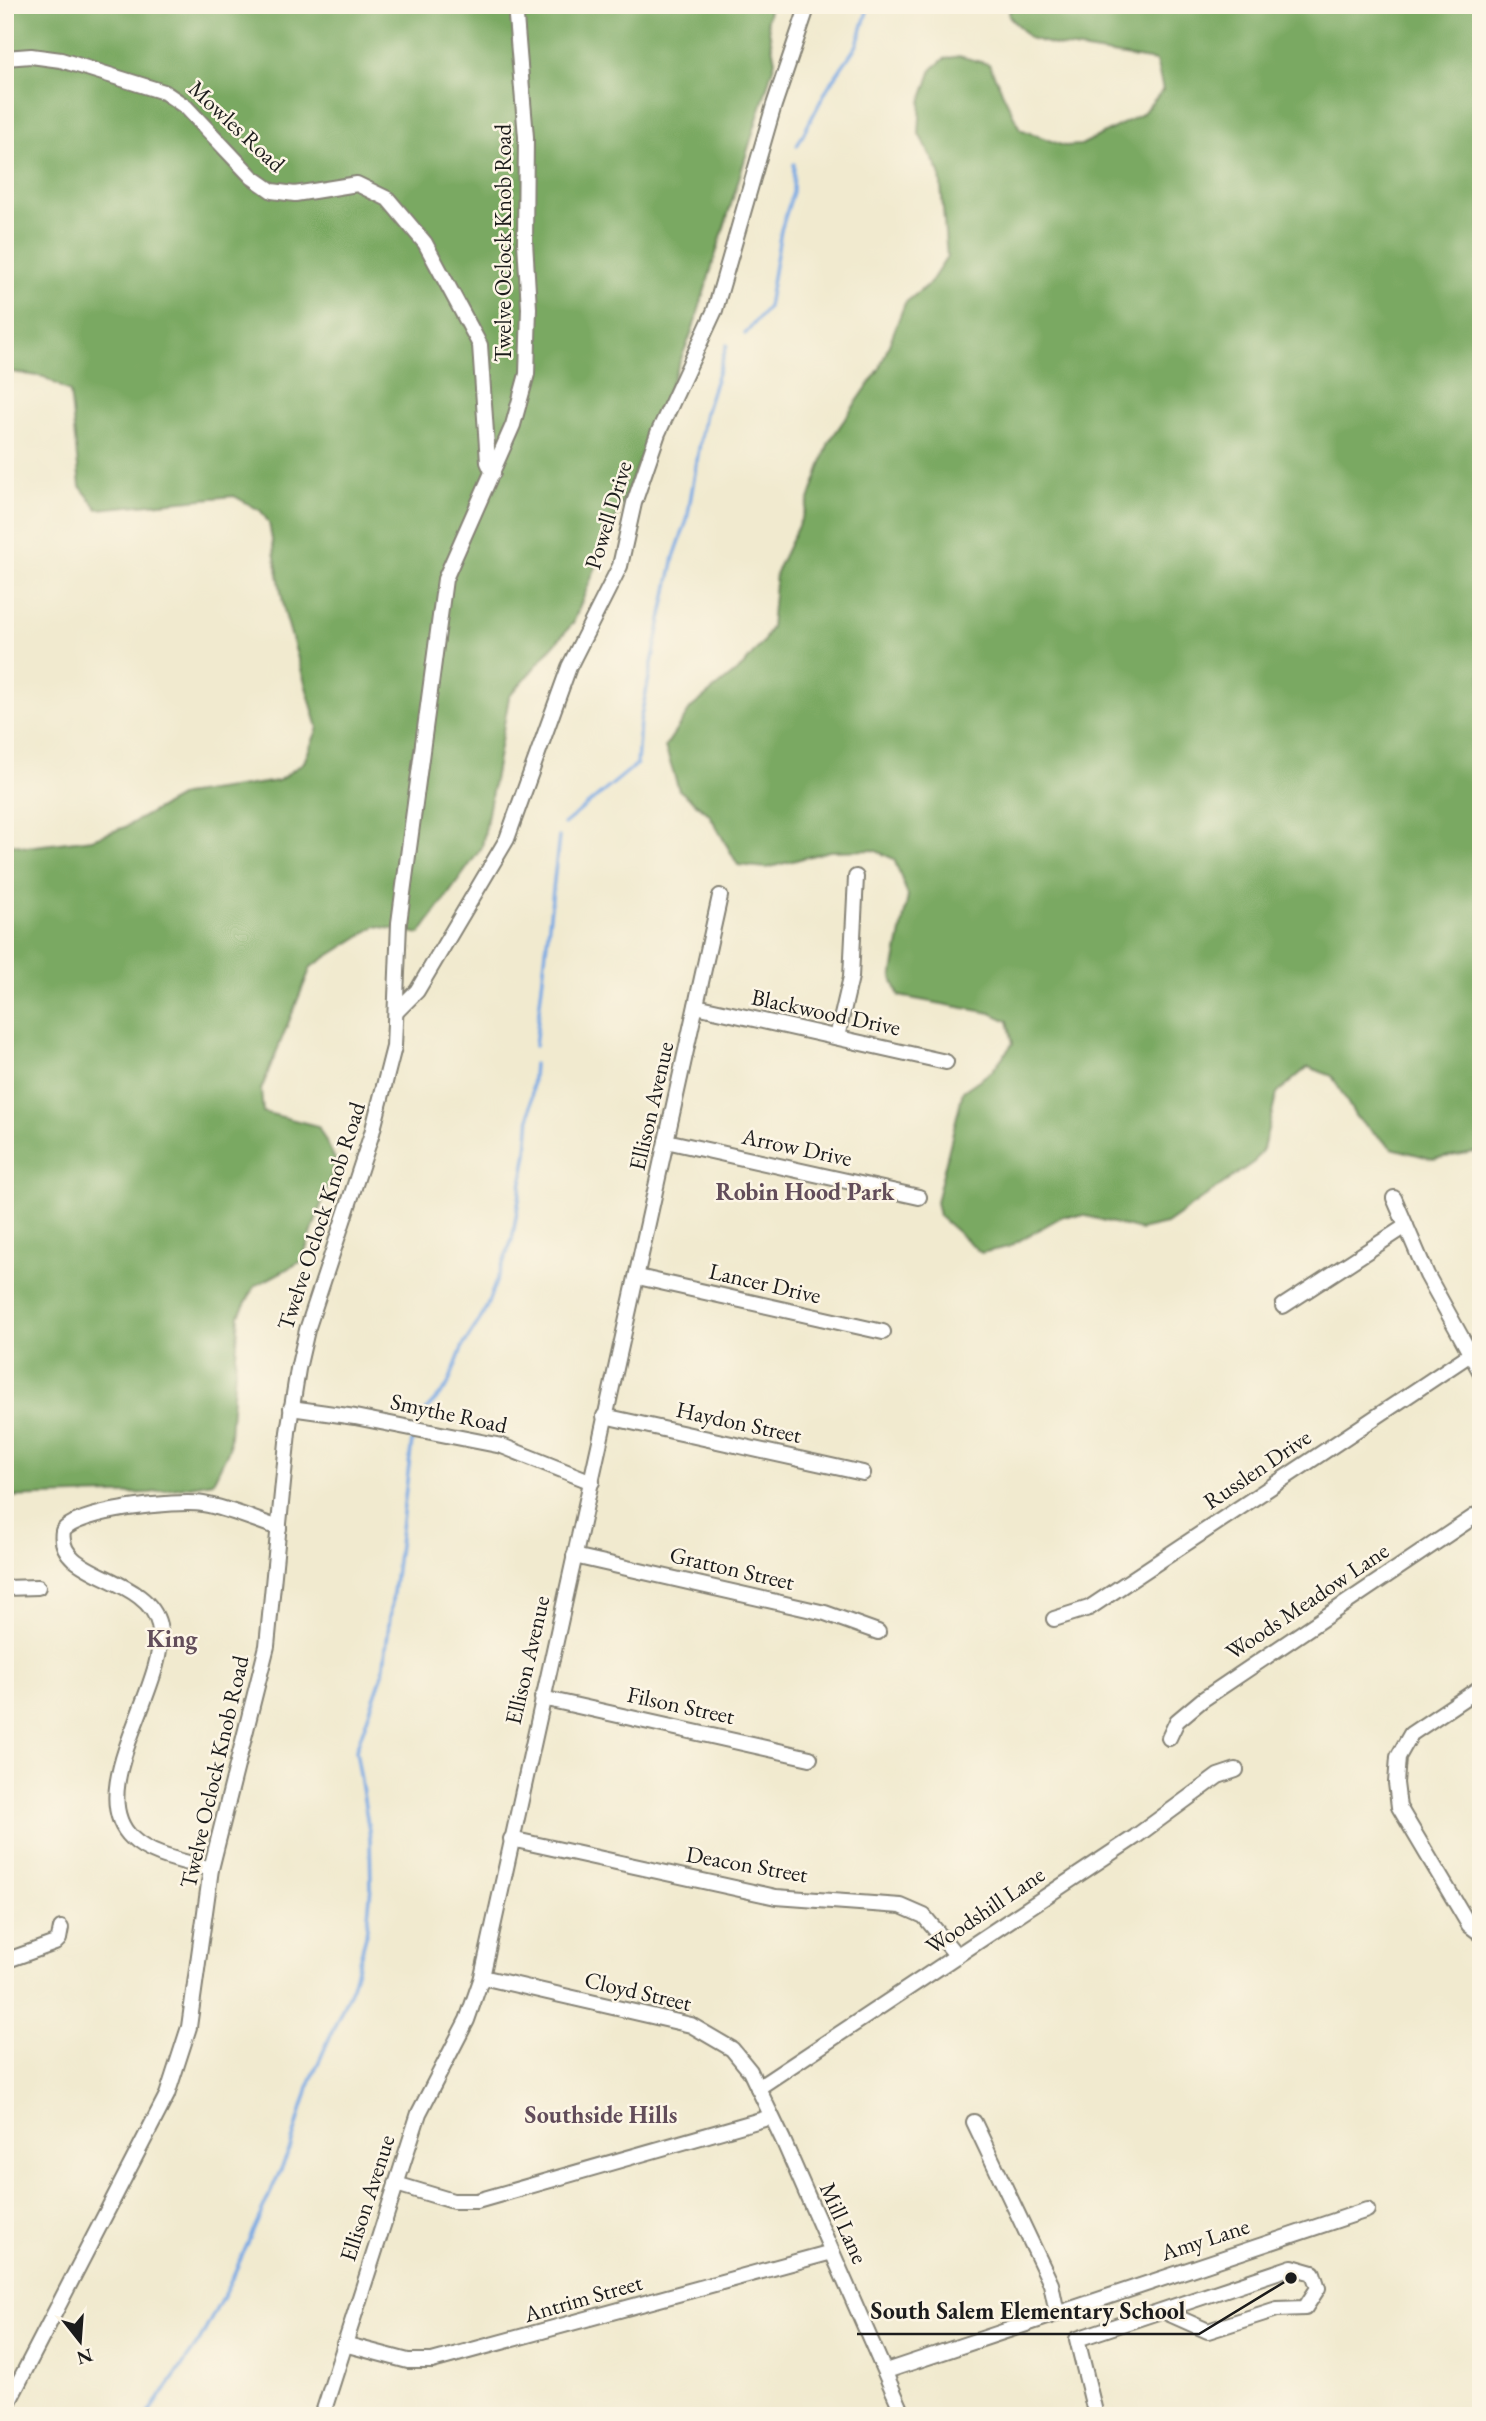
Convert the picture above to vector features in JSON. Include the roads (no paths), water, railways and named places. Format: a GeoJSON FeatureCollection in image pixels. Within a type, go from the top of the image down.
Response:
{"type":"FeatureCollection","features":[{"type":"Feature","properties":{"kind":"street","name":"Twelve Oclock Knob Road"},"geometry":{"type":"LineString","coordinates":[[5,2409],[167,2095],[180,2058],[196,1995],[211,1869],[262,1671],[291,1408],[307,1330],[350,1204],[390,1071],[396,1012],[398,922],[445,579],[493,473],[521,396],[529,352],[526,136],[516,5]]}},
{"type":"Feature","properties":{"kind":"street","name":"Powell Drive"},"geometry":{"type":"LineString","coordinates":[[396,1012],[417,991],[507,839],[569,667],[620,566],[634,503],[654,443],[715,310],[774,105],[808,5]]}},
{"type":"Feature","properties":{"kind":"street","name":"Mowles Road"},"geometry":{"type":"LineString","coordinates":[[5,58],[31,56],[61,60],[164,92],[186,107],[252,177],[272,191],[295,194],[357,184],[388,199],[425,243],[480,345],[488,462],[493,473]]}},
{"type":"Feature","properties":{"kind":"street"},"geometry":{"type":"LineString","coordinates":[[837,1037],[851,977],[856,877]]}},
{"type":"Feature","properties":{"kind":"street","name":"Ellison Avenue"},"geometry":{"type":"LineString","coordinates":[[322,2416],[419,2113],[467,2020],[482,1977],[720,896]]}},
{"type":"Feature","properties":{"kind":"street","name":"Blackwood Drive"},"geometry":{"type":"LineString","coordinates":[[696,1006],[946,1062]]}},
{"type":"Feature","properties":{"kind":"street","name":"Arrow Drive"},"geometry":{"type":"LineString","coordinates":[[666,1142],[919,1197]]}},
{"type":"Feature","properties":{"kind":"street"},"geometry":{"type":"LineString","coordinates":[[1394,1198],[1427,1275],[1475,1350],[1481,1373]]}},
{"type":"Feature","properties":{"kind":"street"},"geometry":{"type":"LineString","coordinates":[[1283,1306],[1406,1226]]}},
{"type":"Feature","properties":{"kind":"street","name":"Lancer Drive"},"geometry":{"type":"LineString","coordinates":[[638,1277],[883,1332]]}},
{"type":"Feature","properties":{"kind":"street","name":"Russlen Drive"},"geometry":{"type":"LineString","coordinates":[[1054,1619],[1089,1608],[1475,1350]]}},
{"type":"Feature","properties":{"kind":"street","name":"Smythe Road"},"geometry":{"type":"LineString","coordinates":[[291,1408],[355,1417],[502,1446],[592,1482]]}},
{"type":"Feature","properties":{"kind":"street","name":"Haydon Street"},"geometry":{"type":"LineString","coordinates":[[604,1416],[863,1473]]}},
{"type":"Feature","properties":{"kind":"street"},"geometry":{"type":"LineString","coordinates":[[211,1869],[140,1844],[126,1831],[122,1822],[118,1788],[121,1767],[160,1651],[159,1624],[148,1603],[137,1592],[73,1561],[63,1546],[63,1531],[70,1523],[103,1513],[189,1503],[217,1507],[279,1528]]}},
{"type":"Feature","properties":{"kind":"street","name":"Woods Meadow Lane"},"geometry":{"type":"LineString","coordinates":[[1169,1738],[1177,1721],[1202,1700],[1481,1512]]}},
{"type":"Feature","properties":{"kind":"street","name":"Gratton Street"},"geometry":{"type":"LineString","coordinates":[[574,1556],[825,1613],[878,1632]]}},
{"type":"Feature","properties":{"kind":"street"},"geometry":{"type":"LineString","coordinates":[[5,1588],[38,1587]]}},
{"type":"Feature","properties":{"kind":"street"},"geometry":{"type":"LineString","coordinates":[[1481,1687],[1411,1734],[1398,1757],[1396,1783],[1399,1807],[1469,1924],[1481,1934]]}},
{"type":"Feature","properties":{"kind":"street","name":"Filson Street"},"geometry":{"type":"LineString","coordinates":[[542,1698],[810,1758]]}},
{"type":"Feature","properties":{"kind":"street","name":"Woodshill Lane"},"geometry":{"type":"LineString","coordinates":[[758,2088],[1135,1837],[1218,1776],[1236,1770]]}},
{"type":"Feature","properties":{"kind":"street","name":"Deacon Street"},"geometry":{"type":"LineString","coordinates":[[511,1839],[776,1897],[901,1906],[924,1916],[957,1956]]}},
{"type":"Feature","properties":{"kind":"street"},"geometry":{"type":"LineString","coordinates":[[5,1961],[55,1943],[59,1939],[61,1928]]}},
{"type":"Feature","properties":{"kind":"street","name":"Cloyd Street"},"geometry":{"type":"LineString","coordinates":[[482,1977],[691,2025],[732,2049],[750,2071],[758,2088]]}},
{"type":"Feature","properties":{"kind":"street","name":"Mill Lane"},"geometry":{"type":"LineString","coordinates":[[758,2088],[904,2416]]}},
{"type":"Feature","properties":{"kind":"street"},"geometry":{"type":"LineString","coordinates":[[396,2184],[453,2201],[477,2201],[771,2117]]}},
{"type":"Feature","properties":{"kind":"street"},"geometry":{"type":"LineString","coordinates":[[974,2122],[1051,2284],[1057,2313]]}},
{"type":"Feature","properties":{"kind":"street","name":"Amy Lane"},"geometry":{"type":"LineString","coordinates":[[886,2371],[1367,2210]]}},
{"type":"Feature","properties":{"kind":"street","name":"Antrim Street"},"geometry":{"type":"LineString","coordinates":[[345,2344],[408,2361],[432,2361],[832,2252]]}},
{"type":"Feature","properties":{"kind":"street"},"geometry":{"type":"LineString","coordinates":[[1096,2416],[1076,2339],[1293,2267],[1313,2273],[1318,2288],[1305,2308],[1277,2309],[1208,2331],[1163,2311]]}},
{"type":"Feature","properties":{"kind":"waterway"},"geometry":{"type":"LineString","coordinates":[[797,146],[828,87],[857,45],[869,5]]}},
{"type":"Feature","properties":{"kind":"waterway"},"geometry":{"type":"LineString","coordinates":[[745,334],[768,307],[781,230],[793,192],[794,164]]}},
{"type":"Feature","properties":{"kind":"waterway"},"geometry":{"type":"LineString","coordinates":[[564,824],[637,764],[640,721],[674,557],[687,520],[705,413],[727,345]]}},
{"type":"Feature","properties":{"kind":"waterway"},"geometry":{"type":"LineString","coordinates":[[535,1046],[559,837]]}},
{"type":"Feature","properties":{"kind":"waterway"},"geometry":{"type":"LineString","coordinates":[[418,1419],[447,1387],[463,1346],[484,1313],[512,1240],[527,1153],[534,1064]]}},
{"type":"Feature","properties":{"kind":"waterway"},"geometry":{"type":"LineString","coordinates":[[147,2416],[199,2342],[229,2285],[290,2149],[308,2087],[352,1986],[366,1936],[371,1887],[370,1837],[356,1750],[383,1673],[412,1441]]}},
{"type":"Feature","properties":{"kind":"place","name":"South Salem Elementary School"},"geometry":{"type":"Point","coordinates":[1291,2278]}},
{"type":"Feature","properties":{"kind":"district","name":"Robin Hood Park"},"geometry":{"type":"Point","coordinates":[805,1191]}},
{"type":"Feature","properties":{"kind":"district","name":"King"},"geometry":{"type":"Point","coordinates":[172,1638]}},
{"type":"Feature","properties":{"kind":"district","name":"Southside Hills"},"geometry":{"type":"Point","coordinates":[601,2114]}}]}
